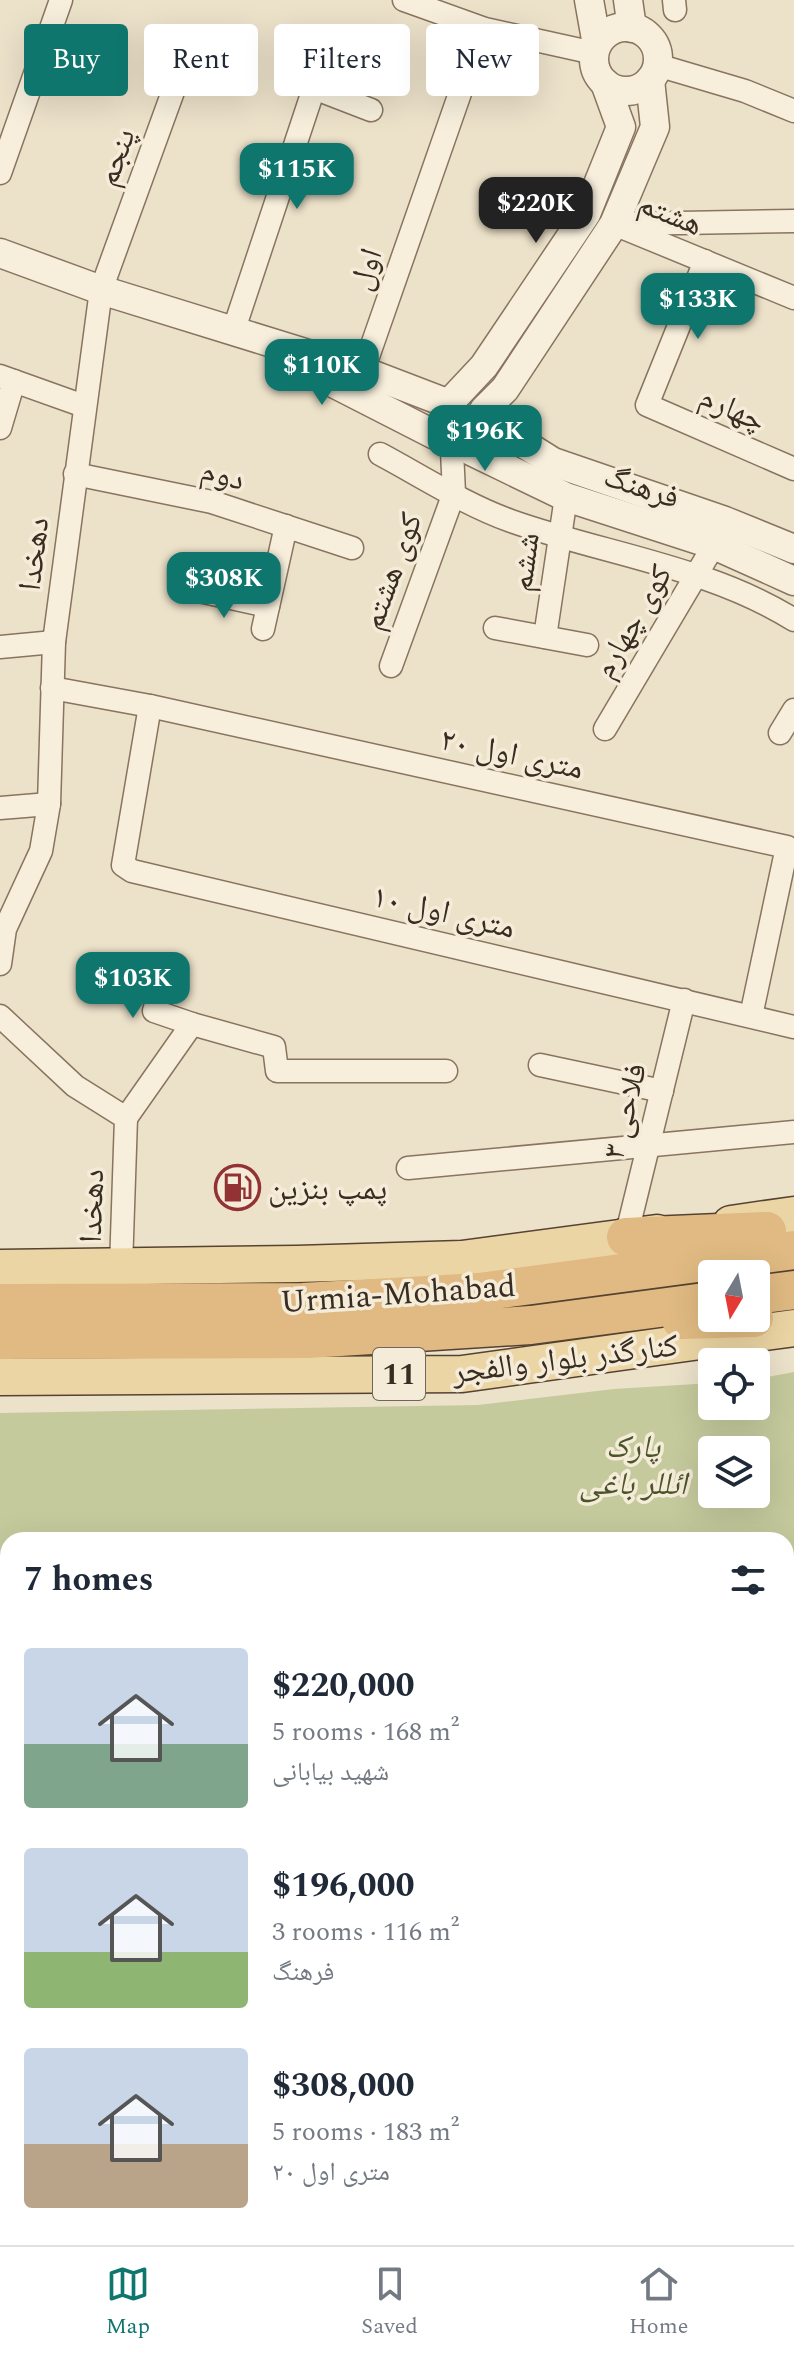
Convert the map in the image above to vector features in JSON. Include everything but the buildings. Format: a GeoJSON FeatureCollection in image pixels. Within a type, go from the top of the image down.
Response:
{"type":"FeatureCollection","features":[{"type":"Feature","properties":{"kind":"highway"},"geometry":{"type":"LineString","coordinates":[[626,1237],[794,1230]]}},
{"type":"Feature","properties":{"kind":"highway","name":"Urmia-Mohabad"},"geometry":{"type":"LineString","coordinates":[[0,1303],[303,1302],[479,1292],[794,1250]]}},
{"type":"Feature","properties":{"kind":"highway"},"geometry":{"type":"LineString","coordinates":[[770,1293],[794,1290]]}},
{"type":"Feature","properties":{"kind":"highway","name":"Urmia-Mohabad"},"geometry":{"type":"LineString","coordinates":[[0,1340],[308,1339],[531,1325],[698,1303]]}},
{"type":"Feature","properties":{"kind":"highway"},"geometry":{"type":"LineString","coordinates":[[770,1318],[794,1317]]}},
{"type":"Feature","properties":{"kind":"highway"},"geometry":{"type":"LineString","coordinates":[[531,1325],[698,1320]]}},
{"type":"Feature","properties":{"kind":"main road"},"geometry":{"type":"LineString","coordinates":[[0,1268],[462,1259],[794,1215]]}},
{"type":"Feature","properties":{"kind":"main road","name":"کنارگذر بلوار والفجر"},"geometry":{"type":"LineString","coordinates":[[0,1377],[462,1374],[794,1328]]}},
{"type":"Feature","properties":{"kind":"street"},"geometry":{"type":"LineString","coordinates":[[0,173],[61,0]]}},
{"type":"Feature","properties":{"kind":"street"},"geometry":{"type":"LineString","coordinates":[[404,0],[485,29],[596,49]]}},
{"type":"Feature","properties":{"kind":"street"},"geometry":{"type":"LineString","coordinates":[[589,0],[596,70],[605,83],[621,127],[586,214],[484,366],[434,417],[453,446],[485,439],[486,416],[614,224],[655,127],[655,46],[630,14],[596,49]]}},
{"type":"Feature","properties":{"kind":"street"},"geometry":{"type":"LineString","coordinates":[[605,83],[623,91],[633,90],[654,73]]}},
{"type":"Feature","properties":{"kind":"street"},"geometry":{"type":"LineString","coordinates":[[654,73],[745,91],[794,111]]}},
{"type":"Feature","properties":{"kind":"street"},"geometry":{"type":"LineString","coordinates":[[233,332],[314,88],[371,110]]}},
{"type":"Feature","properties":{"kind":"street","name":"پنجم"},"geometry":{"type":"LineString","coordinates":[[101,290],[171,96]]}},
{"type":"Feature","properties":{"kind":"street","name":"اول"},"geometry":{"type":"LineString","coordinates":[[363,371],[459,96]]}},
{"type":"Feature","properties":{"kind":"street"},"geometry":{"type":"LineString","coordinates":[[614,224],[794,221]]}},
{"type":"Feature","properties":{"kind":"street","name":"هشتم"},"geometry":{"type":"LineString","coordinates":[[614,224],[794,298]]}},
{"type":"Feature","properties":{"kind":"street","name":"فرهنگ"},"geometry":{"type":"LineString","coordinates":[[0,253],[101,290],[449,400]]}},
{"type":"Feature","properties":{"kind":"street","name":"چهارم"},"geometry":{"type":"LineString","coordinates":[[705,261],[647,405],[794,469]]}},
{"type":"Feature","properties":{"kind":"street","name":"دهخدا"},"geometry":{"type":"LineString","coordinates":[[0,964],[2,929],[41,851],[49,804],[54,642],[101,290]]}},
{"type":"Feature","properties":{"kind":"street","name":"فرهنگ"},"geometry":{"type":"LineString","coordinates":[[233,332],[453,446],[566,497],[714,545],[794,581]]}},
{"type":"Feature","properties":{"kind":"street"},"geometry":{"type":"LineString","coordinates":[[0,428],[7,378],[84,406]]}},
{"type":"Feature","properties":{"kind":"street"},"geometry":{"type":"LineString","coordinates":[[449,400],[471,399],[486,416]]}},
{"type":"Feature","properties":{"kind":"street","name":"فرهنگ"},"geometry":{"type":"LineString","coordinates":[[486,416],[553,462],[725,521],[794,549]]}},
{"type":"Feature","properties":{"kind":"street","name":"کوی هشتم"},"geometry":{"type":"LineString","coordinates":[[391,666],[454,493],[453,446]]}},
{"type":"Feature","properties":{"kind":"street"},"geometry":{"type":"LineString","coordinates":[[380,454],[508,520],[695,576],[766,603],[794,620]]}},
{"type":"Feature","properties":{"kind":"street","name":"دوم"},"geometry":{"type":"LineString","coordinates":[[75,474],[212,502],[352,548]]}},
{"type":"Feature","properties":{"kind":"street","name":"ششم"},"geometry":{"type":"LineString","coordinates":[[545,637],[566,497]]}},
{"type":"Feature","properties":{"kind":"street"},"geometry":{"type":"LineString","coordinates":[[263,629],[286,526]]}},
{"type":"Feature","properties":{"kind":"street","name":"کوی چهارم"},"geometry":{"type":"LineString","coordinates":[[605,729],[714,545]]}},
{"type":"Feature","properties":{"kind":"street"},"geometry":{"type":"LineString","coordinates":[[190,589],[268,606]]}},
{"type":"Feature","properties":{"kind":"street"},"geometry":{"type":"LineString","coordinates":[[495,628],[587,645]]}},
{"type":"Feature","properties":{"kind":"street"},"geometry":{"type":"LineString","coordinates":[[0,647],[54,642]]}},
{"type":"Feature","properties":{"kind":"street","name":"۲۰ متری اول"},"geometry":{"type":"LineString","coordinates":[[52,688],[150,706],[791,847],[751,1016]]}},
{"type":"Feature","properties":{"kind":"street","name":"۱۰ متری اول"},"geometry":{"type":"LineString","coordinates":[[150,706],[123,865],[132,871],[794,1027]]}},
{"type":"Feature","properties":{"kind":"street"},"geometry":{"type":"LineString","coordinates":[[780,733],[794,710]]}},
{"type":"Feature","properties":{"kind":"street"},"geometry":{"type":"LineString","coordinates":[[0,808],[49,804]]}},
{"type":"Feature","properties":{"kind":"street"},"geometry":{"type":"LineString","coordinates":[[166,971],[154,1011],[274,1047],[277,1071],[446,1071]]}},
{"type":"Feature","properties":{"kind":"street","name":"فلاحی ۳"},"geometry":{"type":"LineString","coordinates":[[626,1237],[684,1000]]}},
{"type":"Feature","properties":{"kind":"street"},"geometry":{"type":"LineString","coordinates":[[0,1016],[75,1086],[126,1118],[192,1024]]}},
{"type":"Feature","properties":{"kind":"street"},"geometry":{"type":"LineString","coordinates":[[540,1065],[662,1091]]}},
{"type":"Feature","properties":{"kind":"street","name":"دهخدا"},"geometry":{"type":"LineString","coordinates":[[121,1267],[126,1118]]}},
{"type":"Feature","properties":{"kind":"street"},"geometry":{"type":"LineString","coordinates":[[408,1168],[794,1132]]}},
{"type":"Feature","properties":{"kind":"green space","name":"پارک ائللر باغی"},"geometry":{"type":"Polygon","coordinates":[[[794,1372],[794,1532],[0,1532],[0,1413],[478,1405],[614,1389],[698,1384],[698,1420],[770,1420],[770,1376],[794,1372]]]}},
{"type":"Feature","properties":{"kind":"place","name":"پمپ بنزین"},"geometry":{"type":"Point","coordinates":[237,1188]}}]}
